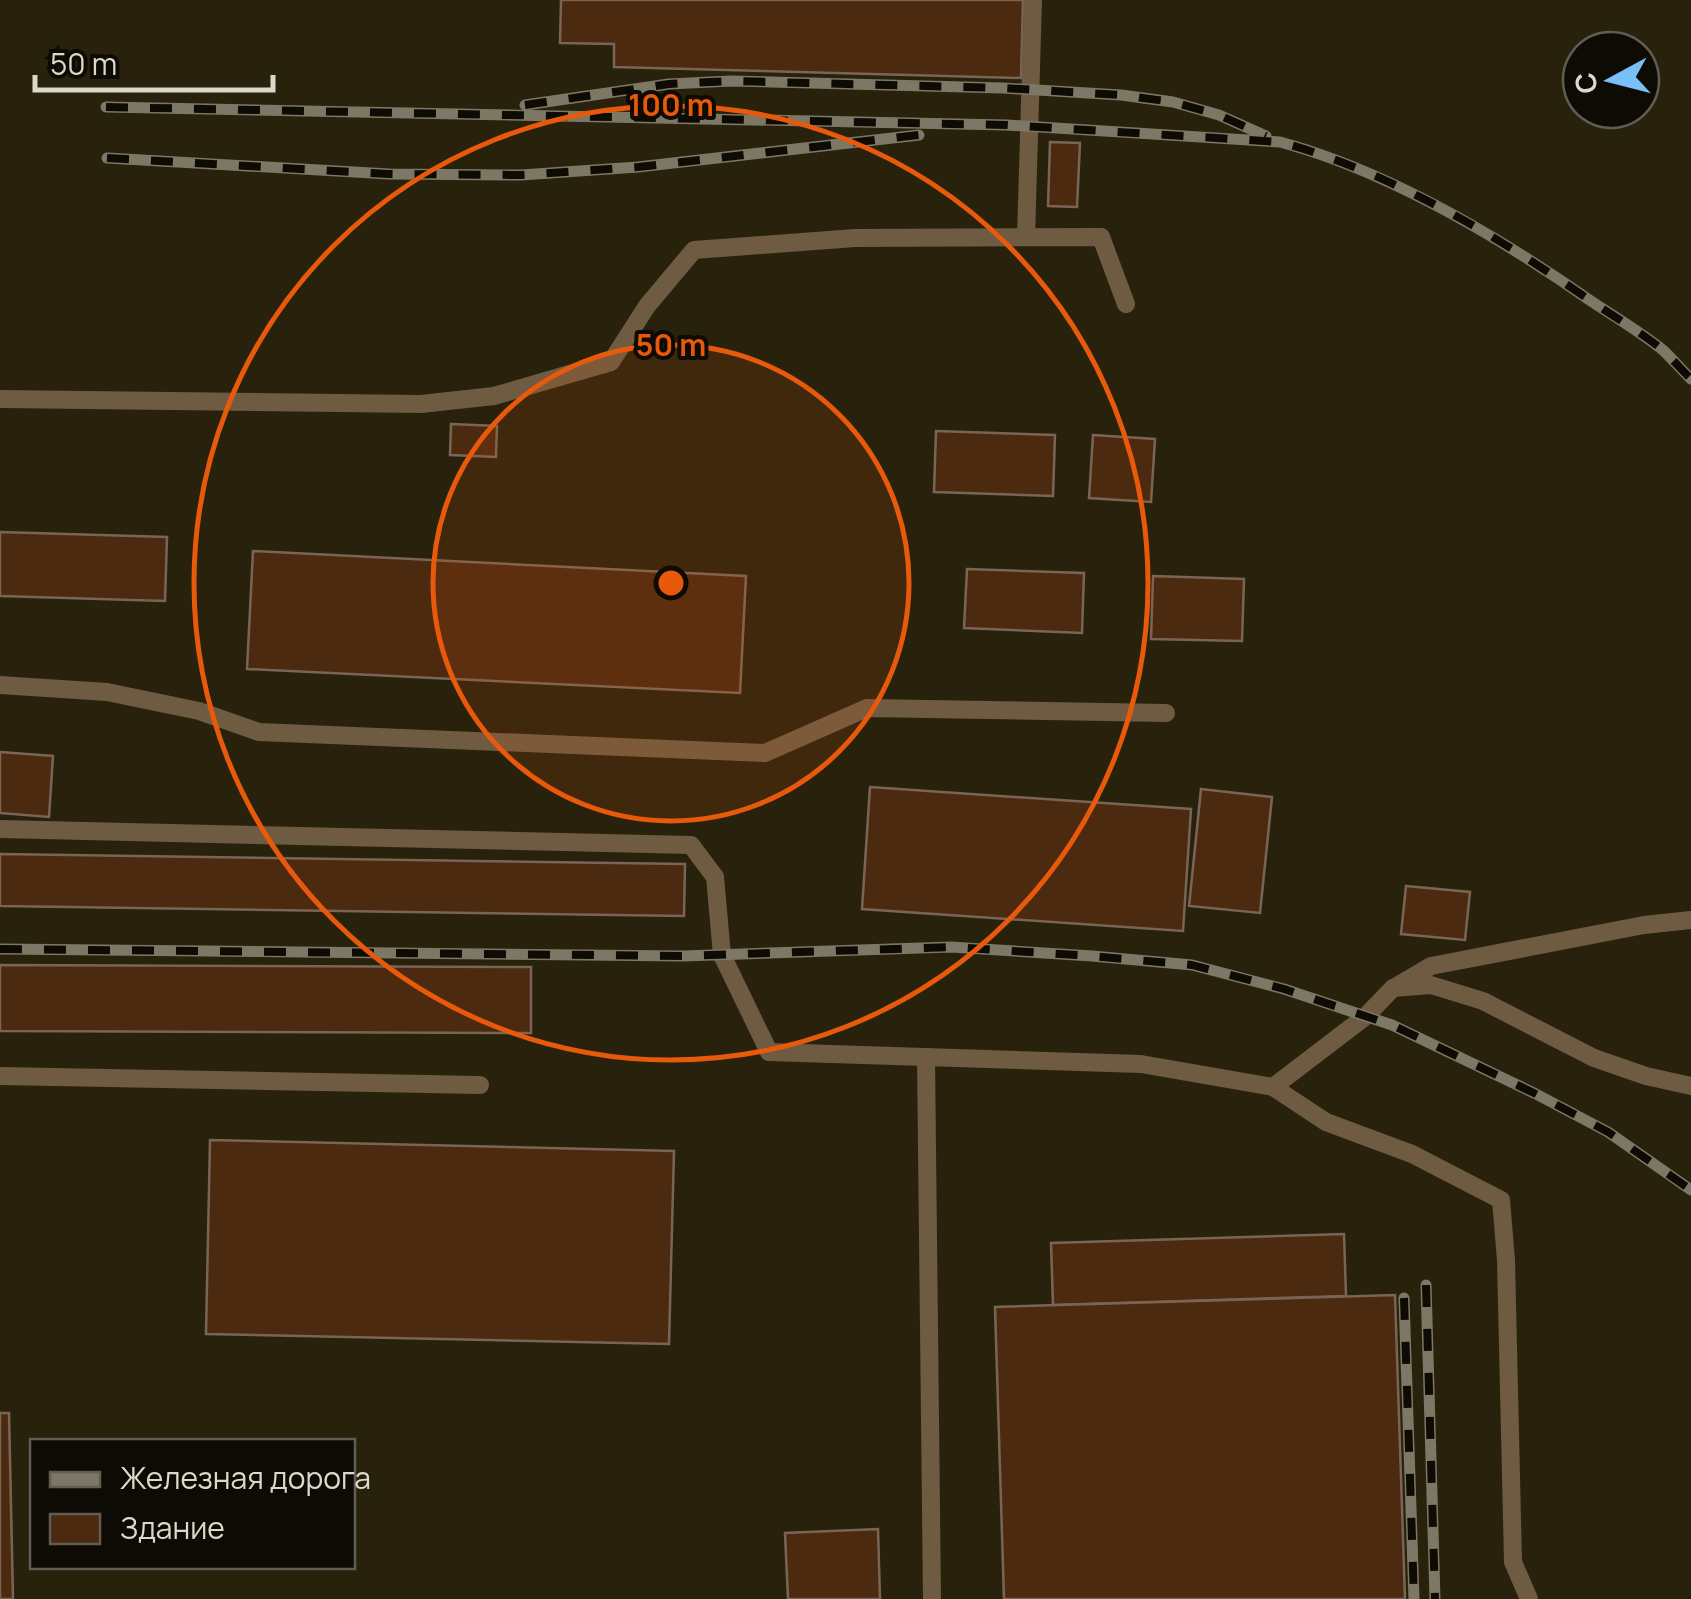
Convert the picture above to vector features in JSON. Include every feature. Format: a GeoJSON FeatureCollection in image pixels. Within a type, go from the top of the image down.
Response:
{"type":"FeatureCollection","features":[{"type":"Feature","properties":{"kind":"lane"},"geometry":{"type":"LineString","coordinates":[[1026,237],[1033,0]]}},
{"type":"Feature","properties":{"kind":"lane"},"geometry":{"type":"LineString","coordinates":[[0,399],[420,404],[494,396],[611,362],[647,306],[694,250],[856,238],[1101,237],[1126,304]]}},
{"type":"Feature","properties":{"kind":"lane"},"geometry":{"type":"LineString","coordinates":[[0,685],[106,692],[199,711],[259,732],[765,753],[866,708],[1166,714]]}},
{"type":"Feature","properties":{"kind":"lane"},"geometry":{"type":"LineString","coordinates":[[0,829],[691,844],[714,877],[722,954],[769,1052],[1141,1064],[1272,1086],[1326,1122],[1412,1154],[1501,1200],[1506,1260],[1513,1562],[1529,1599]]}},
{"type":"Feature","properties":{"kind":"lane"},"geometry":{"type":"LineString","coordinates":[[1272,1086],[1366,1016],[1392,988],[1431,966],[1644,925],[1691,920]]}},
{"type":"Feature","properties":{"kind":"lane"},"geometry":{"type":"LineString","coordinates":[[1392,988],[1431,985],[1483,1002],[1594,1058],[1691,1086]]}},
{"type":"Feature","properties":{"kind":"lane"},"geometry":{"type":"LineString","coordinates":[[926,1057],[932,1599]]}},
{"type":"Feature","properties":{"kind":"lane"},"geometry":{"type":"LineString","coordinates":[[0,1076],[480,1085]]}},
{"type":"Feature","properties":{"kind":"building"},"geometry":{"type":"Polygon","coordinates":[[[561,0],[1023,0],[1021,78],[614,67],[614,44],[560,43],[561,0]]]}},
{"type":"Feature","properties":{"kind":"building"},"geometry":{"type":"Polygon","coordinates":[[[1050,142],[1080,143],[1077,207],[1048,206],[1050,142]]]}},
{"type":"Feature","properties":{"kind":"building"},"geometry":{"type":"Polygon","coordinates":[[[451,424],[497,426],[496,457],[450,455],[451,424]]]}},
{"type":"Feature","properties":{"kind":"building"},"geometry":{"type":"Polygon","coordinates":[[[936,431],[1055,435],[1053,496],[934,492],[936,431]]]}},
{"type":"Feature","properties":{"kind":"building"},"geometry":{"type":"Polygon","coordinates":[[[1093,435],[1155,439],[1151,502],[1089,498],[1093,435]]]}},
{"type":"Feature","properties":{"kind":"building"},"geometry":{"type":"Polygon","coordinates":[[[0,532],[167,537],[165,601],[0,596],[0,532]]]}},
{"type":"Feature","properties":{"kind":"building"},"geometry":{"type":"Polygon","coordinates":[[[253,551],[746,576],[740,693],[247,669],[253,551]]]}},
{"type":"Feature","properties":{"kind":"building"},"geometry":{"type":"Polygon","coordinates":[[[967,569],[1084,573],[1082,633],[964,628],[967,569]]]}},
{"type":"Feature","properties":{"kind":"building"},"geometry":{"type":"Polygon","coordinates":[[[1153,576],[1244,579],[1242,641],[1151,639],[1153,576]]]}},
{"type":"Feature","properties":{"kind":"building"},"geometry":{"type":"Polygon","coordinates":[[[0,752],[53,756],[49,817],[0,813],[0,752]]]}},
{"type":"Feature","properties":{"kind":"building"},"geometry":{"type":"Polygon","coordinates":[[[870,787],[1191,809],[1183,931],[862,909],[870,787]]]}},
{"type":"Feature","properties":{"kind":"building"},"geometry":{"type":"Polygon","coordinates":[[[1201,789],[1272,797],[1260,913],[1189,906],[1201,789]]]}},
{"type":"Feature","properties":{"kind":"building"},"geometry":{"type":"Polygon","coordinates":[[[0,854],[685,864],[684,916],[0,906],[0,854]]]}},
{"type":"Feature","properties":{"kind":"building"},"geometry":{"type":"Polygon","coordinates":[[[1406,886],[1470,892],[1465,940],[1401,934],[1406,886]]]}},
{"type":"Feature","properties":{"kind":"building"},"geometry":{"type":"Polygon","coordinates":[[[0,965],[531,967],[531,1033],[0,1031],[0,965]]]}},
{"type":"Feature","properties":{"kind":"building"},"geometry":{"type":"Polygon","coordinates":[[[210,1140],[674,1151],[669,1344],[206,1334],[210,1140]]]}},
{"type":"Feature","properties":{"kind":"building"},"geometry":{"type":"Polygon","coordinates":[[[1344,1234],[1346,1296],[1053,1305],[1051,1243],[1344,1234]]]}},
{"type":"Feature","properties":{"kind":"building"},"geometry":{"type":"Polygon","coordinates":[[[1395,1295],[1405,1599],[1004,1599],[995,1307],[1395,1295]]]}},
{"type":"Feature","properties":{"kind":"building"},"geometry":{"type":"Polygon","coordinates":[[[0,1413],[9,1413],[13,1599],[0,1599],[0,1413]]]}},
{"type":"Feature","properties":{"kind":"building"},"geometry":{"type":"Polygon","coordinates":[[[878,1529],[880,1599],[788,1599],[785,1533],[878,1529]]]}},
{"type":"Feature","properties":{"kind":"railway"},"geometry":{"type":"LineString","coordinates":[[525,105],[669,84],[731,81],[1003,88],[1173,102],[1219,115],[1266,136]]}},
{"type":"Feature","properties":{"kind":"railway"},"geometry":{"type":"LineString","coordinates":[[106,107],[1007,125],[1280,142],[1361,170],[1479,229],[1646,337],[1691,379]]}},
{"type":"Feature","properties":{"kind":"railway"},"geometry":{"type":"LineString","coordinates":[[107,158],[389,174],[521,175],[638,167],[919,135]]}},
{"type":"Feature","properties":{"kind":"railway"},"geometry":{"type":"LineString","coordinates":[[0,949],[683,956],[951,947],[1192,965],[1284,989],[1392,1025],[1608,1132],[1691,1190]]}},
{"type":"Feature","properties":{"kind":"railway"},"geometry":{"type":"LineString","coordinates":[[1426,1285],[1435,1599]]}},
{"type":"Feature","properties":{"kind":"railway"},"geometry":{"type":"LineString","coordinates":[[1404,1298],[1414,1599]]}}]}
